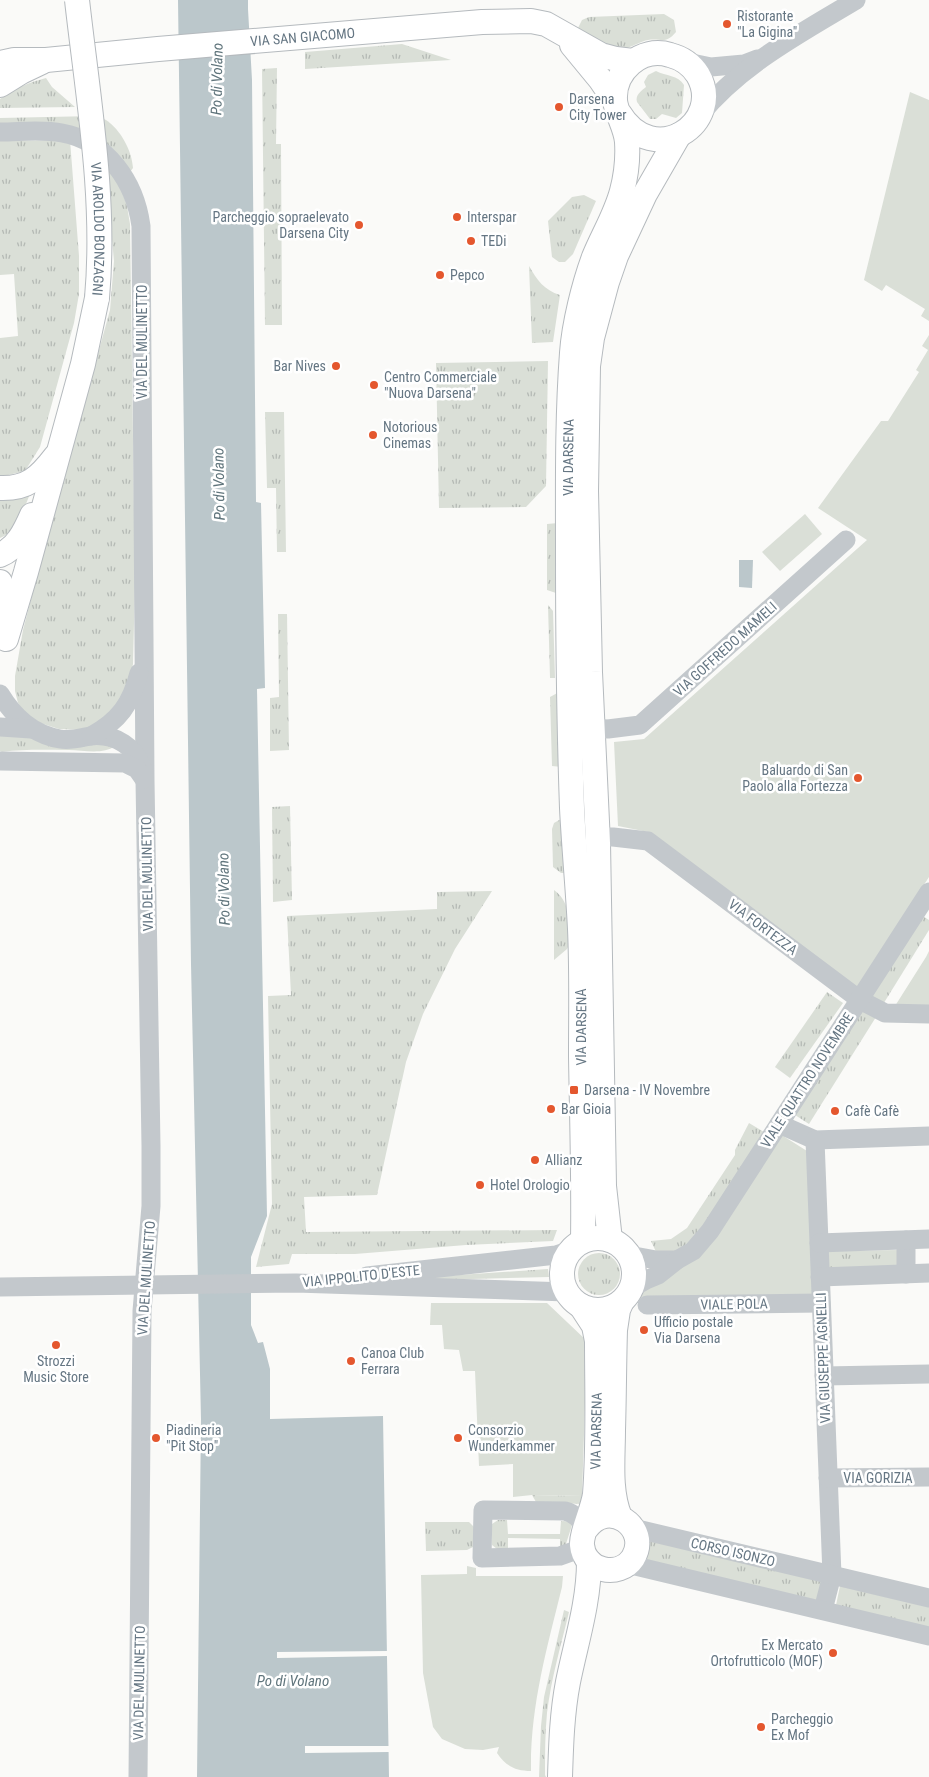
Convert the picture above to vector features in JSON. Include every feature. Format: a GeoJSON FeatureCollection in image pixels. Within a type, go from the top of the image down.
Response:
{"type":"FeatureCollection","features":[{"type":"Feature","properties":{"kind":"main road","name":"VIA AROLDO BONZAGNI"},"geometry":{"type":"LineString","coordinates":[[3,645],[26,572],[83,364],[97,298],[98,200],[77,0]]}},
{"type":"Feature","properties":{"kind":"main road","name":"VIA SAN GIACOMO"},"geometry":{"type":"LineString","coordinates":[[46,60],[482,22],[539,22],[559,30],[601,55],[633,61]]}},
{"type":"Feature","properties":{"kind":"main road","name":"VIA SAN GIACOMO"},"geometry":{"type":"LineString","coordinates":[[559,30],[588,63],[617,107]]}},
{"type":"Feature","properties":{"kind":"main road"},"geometry":{"type":"LineString","coordinates":[[633,61],[646,54],[662,52],[687,62],[697,74],[703,96],[702,107],[697,118]]}},
{"type":"Feature","properties":{"kind":"main road"},"geometry":{"type":"LineString","coordinates":[[0,63],[22,59],[46,60]]}},
{"type":"Feature","properties":{"kind":"main road"},"geometry":{"type":"LineString","coordinates":[[0,85],[46,60]]}},
{"type":"Feature","properties":{"kind":"main road","name":"VIA DARSENA"},"geometry":{"type":"LineString","coordinates":[[560,1777],[562,1727],[566,1696],[586,1600],[585,1545],[594,1496],[597,1456],[597,1341],[594,1326],[563,1283],[562,1268],[577,1246],[580,933],[572,813],[568,637],[570,381],[573,338],[593,259],[622,192],[627,145],[617,107],[617,83],[624,69],[633,61]]}},
{"type":"Feature","properties":{"kind":"main road"},"geometry":{"type":"LineString","coordinates":[[617,107],[625,123],[635,132],[648,139],[665,140],[679,135]]}},
{"type":"Feature","properties":{"kind":"main road","name":"VIA DARSENA"},"geometry":{"type":"LineString","coordinates":[[610,1240],[604,1186],[598,837],[592,728],[586,463],[588,366],[592,338],[616,256],[645,194],[679,135],[689,129],[697,118]]}},
{"type":"Feature","properties":{"kind":"main road","name":"VIA AROLDO BONZAGNI"},"geometry":{"type":"LineString","coordinates":[[0,488],[17,488],[26,485],[42,474],[58,454]]}},
{"type":"Feature","properties":{"kind":"main road","name":"VIA AROLDO BONZAGNI"},"geometry":{"type":"LineString","coordinates":[[0,555],[9,550],[21,538],[58,454]]}},
{"type":"Feature","properties":{"kind":"main road"},"geometry":{"type":"LineString","coordinates":[[0,582],[9,614],[3,645]]}},
{"type":"Feature","properties":{"kind":"main road"},"geometry":{"type":"LineString","coordinates":[[572,813],[596,813]]}},
{"type":"Feature","properties":{"kind":"main road"},"geometry":{"type":"LineString","coordinates":[[577,1246],[596,1238],[610,1240],[620,1245],[629,1255]]}},
{"type":"Feature","properties":{"kind":"main road","name":"VIA DARSENA"},"geometry":{"type":"LineString","coordinates":[[586,1600],[596,1588],[636,1551],[636,1536],[626,1523],[615,1497],[613,1460],[615,1330],[618,1310],[634,1298],[634,1268],[629,1255]]}},
{"type":"Feature","properties":{"kind":"main road"},"geometry":{"type":"LineString","coordinates":[[574,1299],[600,1311],[611,1309],[634,1298]]}},
{"type":"Feature","properties":{"kind":"main road"},"geometry":{"type":"LineString","coordinates":[[620,1567],[596,1568],[585,1545],[591,1522],[600,1516],[610,1515],[626,1523]]}},
{"type":"Feature","properties":{"kind":"street"},"geometry":{"type":"LineString","coordinates":[[697,118],[713,99],[763,57],[856,0]]}},
{"type":"Feature","properties":{"kind":"street"},"geometry":{"type":"LineString","coordinates":[[687,62],[711,67],[744,64],[763,57]]}},
{"type":"Feature","properties":{"kind":"street","name":"VIA DEL MULINETTO"},"geometry":{"type":"LineString","coordinates":[[0,132],[47,131],[62,133],[93,144],[101,150],[116,165],[129,186],[137,206],[142,243],[145,780],[151,1206],[144,1286],[138,1777]]}},
{"type":"Feature","properties":{"kind":"street","name":"VIA GOFFREDO MAMELI"},"geometry":{"type":"LineString","coordinates":[[592,728],[608,729],[640,725],[846,540]]}},
{"type":"Feature","properties":{"kind":"street","name":"VIA DEL MULINETTO"},"geometry":{"type":"LineString","coordinates":[[89,736],[110,725],[124,709],[135,688],[144,652]]}},
{"type":"Feature","properties":{"kind":"street","name":"VIA DEL MULINETTO"},"geometry":{"type":"LineString","coordinates":[[0,694],[17,718],[31,729],[50,737],[66,740],[89,736],[109,736],[127,745],[139,760],[145,780]]}},
{"type":"Feature","properties":{"kind":"street","name":"VIA DEL MULINETTO"},"geometry":{"type":"LineString","coordinates":[[0,727],[31,729]]}},
{"type":"Feature","properties":{"kind":"street"},"geometry":{"type":"LineString","coordinates":[[0,770],[9,762],[125,763],[137,768],[145,780]]}},
{"type":"Feature","properties":{"kind":"street","name":"VIA FORTEZZA"},"geometry":{"type":"LineString","coordinates":[[598,837],[648,841],[860,1000],[885,1013],[929,1014]]}},
{"type":"Feature","properties":{"kind":"street","name":"VIALE QUATTRO NOVEMBRE"},"geometry":{"type":"LineString","coordinates":[[634,1298],[646,1280],[658,1275],[677,1260],[693,1251],[710,1231],[860,1000],[926,905]]}},
{"type":"Feature","properties":{"kind":"street"},"geometry":{"type":"LineString","coordinates":[[779,1124],[815,1140],[929,1136]]}},
{"type":"Feature","properties":{"kind":"street","name":"VIA GIUSEPPE AGNELLI"},"geometry":{"type":"LineString","coordinates":[[815,1140],[832,1575]]}},
{"type":"Feature","properties":{"kind":"street"},"geometry":{"type":"LineString","coordinates":[[906,1240],[906,1274]]}},
{"type":"Feature","properties":{"kind":"street"},"geometry":{"type":"LineString","coordinates":[[819,1243],[929,1240]]}},
{"type":"Feature","properties":{"kind":"street","name":"VIA IPPOLITO D'ESTE"},"geometry":{"type":"LineString","coordinates":[[296,1283],[556,1255],[577,1246]]}},
{"type":"Feature","properties":{"kind":"street"},"geometry":{"type":"LineString","coordinates":[[629,1255],[656,1260],[677,1260]]}},
{"type":"Feature","properties":{"kind":"street"},"geometry":{"type":"LineString","coordinates":[[820,1277],[929,1273]]}},
{"type":"Feature","properties":{"kind":"street"},"geometry":{"type":"LineString","coordinates":[[0,1288],[296,1283]]}},
{"type":"Feature","properties":{"kind":"street","name":"VIA IPPOLITO D'ESTE"},"geometry":{"type":"LineString","coordinates":[[296,1283],[574,1299]]}},
{"type":"Feature","properties":{"kind":"street","name":"VIALE POLA"},"geometry":{"type":"LineString","coordinates":[[634,1298],[821,1303]]}},
{"type":"Feature","properties":{"kind":"street"},"geometry":{"type":"LineString","coordinates":[[824,1376],[929,1374]]}},
{"type":"Feature","properties":{"kind":"street","name":"VIA GORIZIA"},"geometry":{"type":"LineString","coordinates":[[828,1478],[929,1477]]}},
{"type":"Feature","properties":{"kind":"street"},"geometry":{"type":"LineString","coordinates":[[483,1510],[565,1511],[573,1513],[579,1518],[585,1545],[560,1556],[482,1558],[483,1510]]}},
{"type":"Feature","properties":{"kind":"street","name":"CORSO ISONZO"},"geometry":{"type":"LineString","coordinates":[[626,1523],[929,1598]]}},
{"type":"Feature","properties":{"kind":"street"},"geometry":{"type":"LineString","coordinates":[[620,1567],[823,1610],[929,1636]]}},
{"type":"Feature","properties":{"kind":"street"},"geometry":{"type":"LineString","coordinates":[[823,1610],[832,1575]]}},
{"type":"Feature","properties":{"kind":"green space"},"geometry":{"type":"Polygon","coordinates":[[[664,14],[674,20],[676,32],[672,36],[666,40],[645,41],[620,49],[600,44],[578,28],[582,20],[589,17],[664,14]]]}},
{"type":"Feature","properties":{"kind":"green space"},"geometry":{"type":"Polygon","coordinates":[[[402,44],[451,60],[305,69],[305,52],[402,44]]]}},
{"type":"Feature","properties":{"kind":"green space"},"geometry":{"type":"Polygon","coordinates":[[[277,68],[276,144],[281,144],[282,325],[265,325],[262,69],[277,68]]]}},
{"type":"Feature","properties":{"kind":"green space"},"geometry":{"type":"Polygon","coordinates":[[[656,71],[675,77],[684,85],[682,113],[676,118],[662,114],[656,119],[650,119],[637,102],[638,95],[646,87],[644,82],[648,75],[656,71]]]}},
{"type":"Feature","properties":{"kind":"green space"},"geometry":{"type":"Polygon","coordinates":[[[46,78],[52,87],[75,107],[0,108],[0,99],[5,95],[22,86],[46,78]]]}},
{"type":"Feature","properties":{"kind":"green space"},"geometry":{"type":"Polygon","coordinates":[[[910,92],[929,100],[929,321],[921,316],[925,309],[886,285],[882,291],[864,280],[910,92]]]}},
{"type":"Feature","properties":{"kind":"green space"},"geometry":{"type":"Polygon","coordinates":[[[94,116],[106,120],[121,135],[132,161],[133,168],[130,172],[111,148],[0,125],[0,118],[94,116]]]}},
{"type":"Feature","properties":{"kind":"green space"},"geometry":{"type":"Polygon","coordinates":[[[70,140],[79,256],[79,294],[74,323],[40,447],[25,471],[0,477],[0,338],[18,336],[14,274],[0,275],[0,141],[70,140]]]}},
{"type":"Feature","properties":{"kind":"green space"},"geometry":{"type":"Polygon","coordinates":[[[105,165],[120,185],[127,206],[130,224],[135,582],[133,664],[130,682],[113,713],[84,730],[59,729],[34,721],[24,712],[18,703],[15,691],[15,676],[23,630],[37,576],[110,310],[114,261],[105,165]]]}},
{"type":"Feature","properties":{"kind":"green space"},"geometry":{"type":"Polygon","coordinates":[[[584,195],[596,201],[573,254],[565,262],[559,262],[552,257],[548,221],[572,197],[584,195]]]}},
{"type":"Feature","properties":{"kind":"green space"},"geometry":{"type":"Polygon","coordinates":[[[529,266],[542,284],[560,295],[553,342],[532,343],[529,266]]]}},
{"type":"Feature","properties":{"kind":"green space"},"geometry":{"type":"Polygon","coordinates":[[[929,335],[929,877],[855,990],[648,832],[618,826],[614,742],[644,739],[867,540],[818,508],[881,421],[888,421],[919,372],[916,370],[928,350],[922,346],[929,335]]]}},
{"type":"Feature","properties":{"kind":"green space"},"geometry":{"type":"Polygon","coordinates":[[[548,361],[546,486],[526,507],[439,508],[436,363],[548,361]]]}},
{"type":"Feature","properties":{"kind":"green space"},"geometry":{"type":"Polygon","coordinates":[[[265,412],[284,412],[286,552],[277,552],[276,488],[267,488],[265,412]]]}},
{"type":"Feature","properties":{"kind":"green space"},"geometry":{"type":"Polygon","coordinates":[[[33,487],[17,523],[7,534],[0,538],[0,495],[33,487]]]}},
{"type":"Feature","properties":{"kind":"green space"},"geometry":{"type":"Polygon","coordinates":[[[805,514],[822,534],[780,571],[762,552],[805,514]]]}},
{"type":"Feature","properties":{"kind":"green space"},"geometry":{"type":"Polygon","coordinates":[[[558,523],[559,594],[547,590],[547,524],[558,523]]]}},
{"type":"Feature","properties":{"kind":"green space"},"geometry":{"type":"Polygon","coordinates":[[[548,605],[553,611],[555,678],[550,678],[548,605]]]}},
{"type":"Feature","properties":{"kind":"green space"},"geometry":{"type":"Polygon","coordinates":[[[278,614],[287,614],[289,750],[270,751],[270,698],[279,697],[278,614]]]}},
{"type":"Feature","properties":{"kind":"green space"},"geometry":{"type":"Polygon","coordinates":[[[561,691],[562,767],[552,766],[550,697],[561,691]]]}},
{"type":"Feature","properties":{"kind":"green space"},"geometry":{"type":"Polygon","coordinates":[[[0,733],[104,742],[115,746],[99,751],[19,750],[2,752],[0,751],[0,733]]]}},
{"type":"Feature","properties":{"kind":"green space"},"geometry":{"type":"Polygon","coordinates":[[[290,806],[292,900],[273,902],[272,807],[290,806]]]}},
{"type":"Feature","properties":{"kind":"green space"},"geometry":{"type":"Polygon","coordinates":[[[561,819],[566,873],[561,873],[553,867],[552,829],[554,823],[561,819]]]}},
{"type":"Feature","properties":{"kind":"green space"},"geometry":{"type":"Polygon","coordinates":[[[554,890],[560,895],[566,907],[570,943],[567,949],[554,960],[554,890]]]}},
{"type":"Feature","properties":{"kind":"green space"},"geometry":{"type":"Polygon","coordinates":[[[492,891],[455,949],[423,1014],[406,1062],[377,1195],[304,1197],[306,1232],[557,1230],[553,1241],[466,1245],[355,1254],[292,1254],[289,1264],[256,1267],[272,1204],[268,996],[291,995],[287,916],[437,909],[437,892],[492,891]]]}},
{"type":"Feature","properties":{"kind":"green space"},"geometry":{"type":"Polygon","coordinates":[[[921,915],[929,920],[929,930],[882,1006],[870,999],[921,915]]]}},
{"type":"Feature","properties":{"kind":"green space"},"geometry":{"type":"Polygon","coordinates":[[[929,951],[929,1007],[895,1006],[926,957],[929,951]]]}},
{"type":"Feature","properties":{"kind":"green space"},"geometry":{"type":"Polygon","coordinates":[[[827,992],[843,1003],[790,1078],[775,1067],[827,992]]]}},
{"type":"Feature","properties":{"kind":"green space"},"geometry":{"type":"Polygon","coordinates":[[[862,1009],[876,1017],[809,1124],[795,1115],[862,1009]]]}},
{"type":"Feature","properties":{"kind":"green space"},"geometry":{"type":"Polygon","coordinates":[[[749,1123],[764,1132],[698,1235],[679,1252],[657,1254],[651,1241],[671,1239],[687,1228],[735,1155],[735,1150],[749,1123]]]}},
{"type":"Feature","properties":{"kind":"green space"},"geometry":{"type":"Polygon","coordinates":[[[780,1134],[807,1151],[814,1302],[634,1303],[641,1287],[701,1255],[780,1134]]]}},
{"type":"Feature","properties":{"kind":"green space"},"geometry":{"type":"Polygon","coordinates":[[[898,1250],[898,1269],[825,1270],[825,1251],[898,1250]]]}},
{"type":"Feature","properties":{"kind":"green space"},"geometry":{"type":"Polygon","coordinates":[[[599,1253],[614,1259],[620,1274],[614,1289],[599,1295],[584,1289],[578,1274],[584,1259],[599,1253]]]}},
{"type":"Feature","properties":{"kind":"green space"},"geometry":{"type":"Polygon","coordinates":[[[548,1269],[549,1277],[357,1282],[548,1269]]]}},
{"type":"Feature","properties":{"kind":"green space"},"geometry":{"type":"Polygon","coordinates":[[[431,1303],[547,1303],[587,1341],[582,1496],[532,1495],[513,1497],[513,1464],[479,1466],[475,1371],[463,1371],[459,1350],[444,1349],[442,1325],[430,1325],[431,1303]]]}},
{"type":"Feature","properties":{"kind":"green space"},"geometry":{"type":"Polygon","coordinates":[[[532,1495],[582,1496],[581,1504],[536,1502],[532,1495]]]}},
{"type":"Feature","properties":{"kind":"green space"},"geometry":{"type":"Polygon","coordinates":[[[498,1520],[507,1520],[508,1534],[560,1534],[561,1521],[573,1522],[564,1550],[560,1548],[560,1539],[508,1538],[508,1549],[497,1549],[492,1545],[492,1524],[498,1520]]]}},
{"type":"Feature","properties":{"kind":"green space"},"geometry":{"type":"Polygon","coordinates":[[[425,1522],[469,1522],[474,1527],[473,1547],[467,1550],[426,1551],[425,1522]]]}},
{"type":"Feature","properties":{"kind":"green space"},"geometry":{"type":"Polygon","coordinates":[[[644,1537],[825,1579],[820,1601],[639,1559],[644,1537]]]}},
{"type":"Feature","properties":{"kind":"green space"},"geometry":{"type":"Polygon","coordinates":[[[467,1566],[476,1568],[476,1576],[563,1576],[536,1701],[531,1747],[531,1771],[516,1769],[507,1764],[497,1753],[499,1747],[483,1750],[465,1749],[442,1739],[433,1727],[423,1673],[421,1575],[467,1574],[467,1566]]]}},
{"type":"Feature","properties":{"kind":"green space"},"geometry":{"type":"Polygon","coordinates":[[[840,1586],[929,1607],[929,1632],[835,1610],[840,1586]]]}},
{"type":"Feature","properties":{"kind":"green space"},"geometry":{"type":"Polygon","coordinates":[[[564,1610],[569,1612],[547,1713],[546,1777],[539,1777],[544,1697],[564,1610]]]}},
{"type":"Feature","properties":{"kind":"water","name":"Po di Volano"},"geometry":{"type":"Polygon","coordinates":[[[178,0],[248,0],[252,80],[256,502],[261,503],[265,688],[257,689],[267,1216],[251,1257],[251,1325],[258,1343],[263,1342],[270,1369],[270,1419],[383,1416],[389,1777],[197,1777],[201,1419],[191,964],[178,0]]]}},
{"type":"Feature","properties":{"kind":"water"},"geometry":{"type":"Polygon","coordinates":[[[739,560],[753,560],[752,588],[739,587],[739,560]]]}},
{"type":"Feature","properties":{"kind":"pier"},"geometry":{"type":"Polygon","coordinates":[[[388,1651],[388,1656],[277,1658],[277,1652],[388,1651]]]}},
{"type":"Feature","properties":{"kind":"pier"},"geometry":{"type":"Polygon","coordinates":[[[305,1746],[389,1746],[389,1752],[305,1753],[305,1746]]]}},
{"type":"Feature","properties":{"kind":"place","name":"Ristorante \"La Gigina\""},"geometry":{"type":"Point","coordinates":[727,24]}},
{"type":"Feature","properties":{"kind":"place","name":"Darsena City Tower"},"geometry":{"type":"Point","coordinates":[559,107]}},
{"type":"Feature","properties":{"kind":"place","name":"Interspar"},"geometry":{"type":"Point","coordinates":[457,217]}},
{"type":"Feature","properties":{"kind":"place","name":"Parcheggio sopraelevato Darsena City"},"geometry":{"type":"Point","coordinates":[359,225]}},
{"type":"Feature","properties":{"kind":"place","name":"TEDi"},"geometry":{"type":"Point","coordinates":[471,241]}},
{"type":"Feature","properties":{"kind":"place","name":"Pepco"},"geometry":{"type":"Point","coordinates":[440,275]}},
{"type":"Feature","properties":{"kind":"place","name":"Bar Nives"},"geometry":{"type":"Point","coordinates":[336,366]}},
{"type":"Feature","properties":{"kind":"place","name":"Centro Commerciale \"Nuova Darsena\""},"geometry":{"type":"Point","coordinates":[374,385]}},
{"type":"Feature","properties":{"kind":"place","name":"Notorious Cinemas"},"geometry":{"type":"Point","coordinates":[373,435]}},
{"type":"Feature","properties":{"kind":"place","name":"Baluardo di San Paolo alla Fortezza"},"geometry":{"type":"Point","coordinates":[858,778]}},
{"type":"Feature","properties":{"kind":"place","name":"Darsena - IV Novembre"},"geometry":{"type":"Point","coordinates":[574,1090]}},
{"type":"Feature","properties":{"kind":"place","name":"Bar Gioia"},"geometry":{"type":"Point","coordinates":[551,1109]}},
{"type":"Feature","properties":{"kind":"place","name":"Cafè Cafè"},"geometry":{"type":"Point","coordinates":[835,1111]}},
{"type":"Feature","properties":{"kind":"place","name":"Allianz"},"geometry":{"type":"Point","coordinates":[535,1160]}},
{"type":"Feature","properties":{"kind":"place","name":"Hotel Orologio"},"geometry":{"type":"Point","coordinates":[480,1185]}},
{"type":"Feature","properties":{"kind":"place","name":"Ufficio postale Via Darsena"},"geometry":{"type":"Point","coordinates":[644,1330]}},
{"type":"Feature","properties":{"kind":"place","name":"Strozzi Music Store"},"geometry":{"type":"Point","coordinates":[56,1345]}},
{"type":"Feature","properties":{"kind":"place","name":"Canoa Club Ferrara"},"geometry":{"type":"Point","coordinates":[351,1361]}},
{"type":"Feature","properties":{"kind":"place","name":"Piadineria \"Pit Stop\""},"geometry":{"type":"Point","coordinates":[156,1438]}},
{"type":"Feature","properties":{"kind":"place","name":"Consorzio Wunderkammer"},"geometry":{"type":"Point","coordinates":[458,1438]}},
{"type":"Feature","properties":{"kind":"place","name":"Ex Mercato Ortofrutticolo (MOF)"},"geometry":{"type":"Point","coordinates":[833,1653]}},
{"type":"Feature","properties":{"kind":"place","name":"Parcheggio Ex Mof"},"geometry":{"type":"Point","coordinates":[761,1727]}}]}
